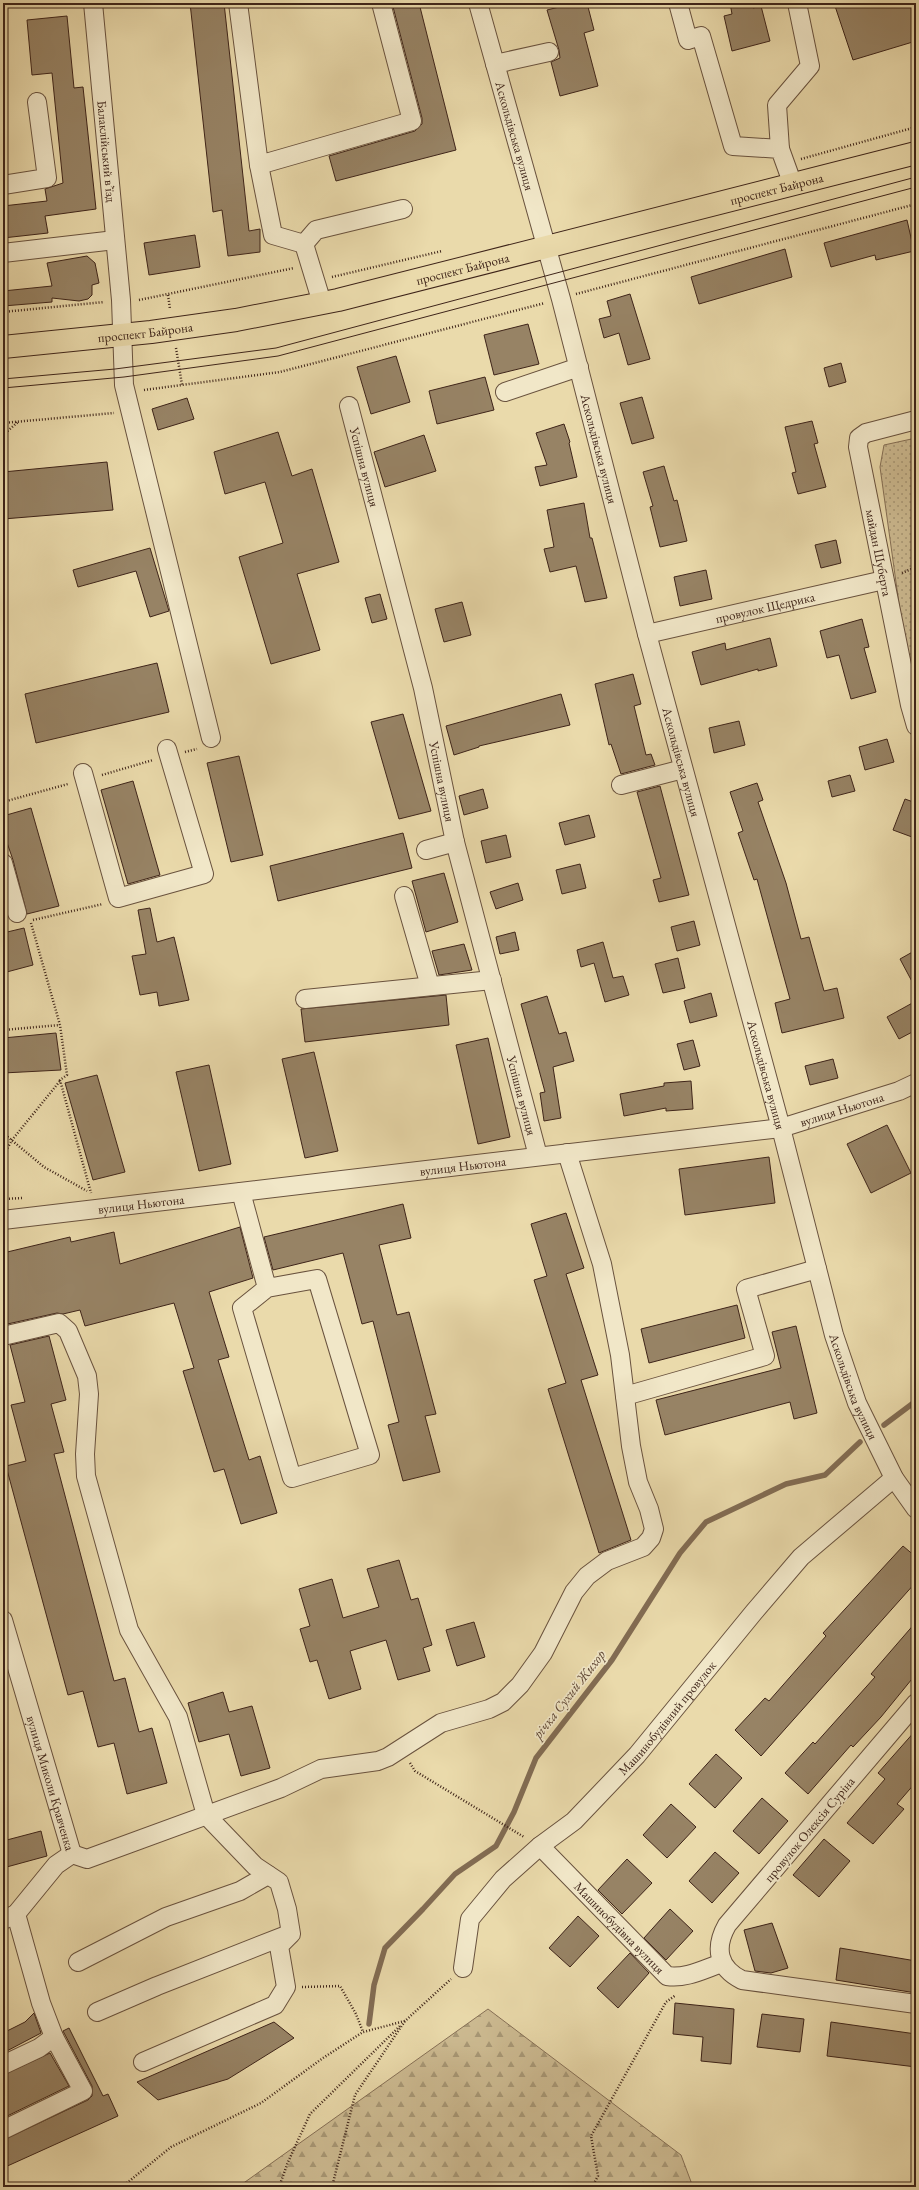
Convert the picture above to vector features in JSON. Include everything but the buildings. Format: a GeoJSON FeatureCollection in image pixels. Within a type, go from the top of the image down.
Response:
{"type":"FeatureCollection","features":[{"type":"Feature","properties":{"kind":"main road","name":"проспект Байрона"},"geometry":{"type":"LineString","coordinates":[[3,347],[122,335],[236,320],[322,303],[546,249],[916,153]]}},
{"type":"Feature","properties":{"kind":"street","name":"Балаклійський в’їзд"},"geometry":{"type":"LineString","coordinates":[[93,3],[120,300]]}},
{"type":"Feature","properties":{"kind":"street"},"geometry":{"type":"LineString","coordinates":[[238,3],[259,165],[273,235],[304,244]]}},
{"type":"Feature","properties":{"kind":"street"},"geometry":{"type":"LineString","coordinates":[[259,165],[412,121],[381,3]]}},
{"type":"Feature","properties":{"kind":"street","name":"Аскольдівська вулиця"},"geometry":{"type":"LineString","coordinates":[[478,3],[561,299],[647,634],[781,1128],[834,1335],[856,1403],[894,1478],[916,1508]]}},
{"type":"Feature","properties":{"kind":"street"},"geometry":{"type":"LineString","coordinates":[[678,3],[688,40],[701,36],[733,146],[783,156]]}},
{"type":"Feature","properties":{"kind":"street"},"geometry":{"type":"LineString","coordinates":[[793,185],[783,156],[777,105],[810,66],[797,3]]}},
{"type":"Feature","properties":{"kind":"street"},"geometry":{"type":"LineString","coordinates":[[495,64],[549,52]]}},
{"type":"Feature","properties":{"kind":"street"},"geometry":{"type":"LineString","coordinates":[[3,185],[47,178],[37,102]]}},
{"type":"Feature","properties":{"kind":"street"},"geometry":{"type":"LineString","coordinates":[[304,244],[316,230],[403,209]]}},
{"type":"Feature","properties":{"kind":"street"},"geometry":{"type":"LineString","coordinates":[[3,253],[115,240]]}},
{"type":"Feature","properties":{"kind":"street"},"geometry":{"type":"LineString","coordinates":[[304,244],[322,303]]}},
{"type":"Feature","properties":{"kind":"street"},"geometry":{"type":"LineString","coordinates":[[120,300],[126,392],[130,412],[211,738]]}},
{"type":"Feature","properties":{"kind":"street"},"geometry":{"type":"LineString","coordinates":[[505,392],[579,367]]}},
{"type":"Feature","properties":{"kind":"street","name":"Успішна вулиця"},"geometry":{"type":"LineString","coordinates":[[348,406],[423,688],[456,842],[538,1156]]}},
{"type":"Feature","properties":{"kind":"street","name":"майдан Шуберта"},"geometry":{"type":"LineString","coordinates":[[916,420],[866,433],[859,438],[858,448],[910,705],[916,726]]}},
{"type":"Feature","properties":{"kind":"street","name":"провулок Щедрика"},"geometry":{"type":"LineString","coordinates":[[647,634],[884,580]]}},
{"type":"Feature","properties":{"kind":"street"},"geometry":{"type":"LineString","coordinates":[[83,773],[118,898],[204,874],[168,749]]}},
{"type":"Feature","properties":{"kind":"street"},"geometry":{"type":"LineString","coordinates":[[621,785],[683,769]]}},
{"type":"Feature","properties":{"kind":"street"},"geometry":{"type":"LineString","coordinates":[[426,850],[456,842]]}},
{"type":"Feature","properties":{"kind":"street"},"geometry":{"type":"LineString","coordinates":[[3,863],[24,916]]}},
{"type":"Feature","properties":{"kind":"street"},"geometry":{"type":"LineString","coordinates":[[404,896],[430,986]]}},
{"type":"Feature","properties":{"kind":"street"},"geometry":{"type":"LineString","coordinates":[[305,999],[492,980]]}},
{"type":"Feature","properties":{"kind":"street","name":"вулиця Ньютона"},"geometry":{"type":"LineString","coordinates":[[3,1220],[781,1128],[899,1091],[916,1083]]}},
{"type":"Feature","properties":{"kind":"street"},"geometry":{"type":"LineString","coordinates":[[72,1854],[87,1859],[281,1788],[321,1769],[378,1761],[388,1757],[440,1723],[489,1709],[503,1702],[520,1685],[543,1653],[574,1592],[587,1576],[607,1561],[644,1547],[651,1538],[654,1529],[649,1509],[638,1482],[631,1446],[620,1355],[602,1264],[567,1153]]}},
{"type":"Feature","properties":{"kind":"street"},"geometry":{"type":"LineString","coordinates":[[241,1192],[267,1288]]}},
{"type":"Feature","properties":{"kind":"street"},"geometry":{"type":"LineString","coordinates":[[625,1396],[765,1356],[746,1289],[817,1269]]}},
{"type":"Feature","properties":{"kind":"street"},"geometry":{"type":"LineString","coordinates":[[317,1279],[370,1455],[292,1478],[242,1308],[267,1288],[317,1279]]}},
{"type":"Feature","properties":{"kind":"street"},"geometry":{"type":"LineString","coordinates":[[3,1336],[59,1323],[68,1331],[87,1376],[89,1394],[85,1454],[86,1476],[128,1630],[178,1716],[206,1815],[255,1866],[279,1882],[288,1909],[291,1934]]}},
{"type":"Feature","properties":{"kind":"street","name":"Машинобудівний провулок"},"geometry":{"type":"LineString","coordinates":[[463,1968],[470,1919],[503,1879],[540,1846],[574,1821],[637,1755],[801,1557],[894,1478]]}},
{"type":"Feature","properties":{"kind":"street","name":"вулиця Миколи Кравченка"},"geometry":{"type":"LineString","coordinates":[[3,1620],[72,1854],[56,1865],[9,1917]]}},
{"type":"Feature","properties":{"kind":"street","name":"провулок Олексія Суріна"},"geometry":{"type":"LineString","coordinates":[[722,1963],[720,1949],[722,1935],[727,1925],[916,1702]]}},
{"type":"Feature","properties":{"kind":"street","name":"Машинобудівна вулиця"},"geometry":{"type":"LineString","coordinates":[[540,1846],[667,1976],[677,1978],[722,1963]]}},
{"type":"Feature","properties":{"kind":"street"},"geometry":{"type":"LineString","coordinates":[[78,1962],[160,1920],[240,1891],[268,1875]]}},
{"type":"Feature","properties":{"kind":"street"},"geometry":{"type":"LineString","coordinates":[[3,2130],[83,2091],[54,2037],[9,1917]]}},
{"type":"Feature","properties":{"kind":"street"},"geometry":{"type":"LineString","coordinates":[[143,2062],[274,2005],[286,1987],[279,1946],[291,1934]]}},
{"type":"Feature","properties":{"kind":"street"},"geometry":{"type":"LineString","coordinates":[[97,2012],[157,1986],[291,1934]]}},
{"type":"Feature","properties":{"kind":"street"},"geometry":{"type":"LineString","coordinates":[[722,1963],[729,1974],[742,1980],[916,2004]]}},
{"type":"Feature","properties":{"kind":"street"},"geometry":{"type":"LineString","coordinates":[[3,2065],[39,2048],[54,2037]]}},
{"type":"Feature","properties":{"kind":"path"},"geometry":{"type":"LineString","coordinates":[[783,156],[916,126]]}},
{"type":"Feature","properties":{"kind":"path"},"geometry":{"type":"LineString","coordinates":[[126,392],[280,372],[916,204]]}},
{"type":"Feature","properties":{"kind":"path"},"geometry":{"type":"LineString","coordinates":[[3,312],[120,300],[145,300],[447,250]]}},
{"type":"Feature","properties":{"kind":"path"},"geometry":{"type":"LineString","coordinates":[[3,423],[130,412]]}},
{"type":"Feature","properties":{"kind":"path"},"geometry":{"type":"LineString","coordinates":[[3,435],[19,421]]}},
{"type":"Feature","properties":{"kind":"path"},"geometry":{"type":"LineString","coordinates":[[3,1156],[12,1140],[60,1080],[68,1076],[60,1025],[24,916]]}},
{"type":"Feature","properties":{"kind":"path"},"geometry":{"type":"LineString","coordinates":[[3,1030],[60,1025]]}},
{"type":"Feature","properties":{"kind":"path"},"geometry":{"type":"LineString","coordinates":[[3,1133],[44,1167],[91,1194],[60,1080]]}},
{"type":"Feature","properties":{"kind":"path"},"geometry":{"type":"LineString","coordinates":[[400,1749],[415,1771],[517,1832]]}},
{"type":"Feature","properties":{"kind":"path"},"geometry":{"type":"LineString","coordinates":[[279,2187],[288,2162],[310,2114],[405,2021],[463,1968]]}},
{"type":"Feature","properties":{"kind":"path"},"geometry":{"type":"LineString","coordinates":[[286,1987],[340,1986],[356,2014],[363,2032]]}},
{"type":"Feature","properties":{"kind":"path"},"geometry":{"type":"LineString","coordinates":[[592,2187],[598,2176],[591,2136],[666,2002],[679,1993]]}},
{"type":"Feature","properties":{"kind":"path"},"geometry":{"type":"LineString","coordinates":[[122,2187],[171,2147],[261,2103],[322,2058],[363,2032],[405,2021]]}},
{"type":"Feature","properties":{"kind":"path"},"geometry":{"type":"LineString","coordinates":[[332,2187],[355,2095],[405,2021]]}},
{"type":"Feature","properties":{"kind":"green space"},"geometry":{"type":"Polygon","coordinates":[[[916,438],[916,682],[905,647],[880,467],[884,445],[916,438]]]}},
{"type":"Feature","properties":{"kind":"green space"},"geometry":{"type":"Polygon","coordinates":[[[488,2009],[681,2155],[693,2187],[238,2187],[488,2009]]]}},
{"type":"Feature","properties":{"kind":"waterway","name":"річка Сухий Жихор"},"geometry":{"type":"LineString","coordinates":[[884,1425],[916,1401]]}},
{"type":"Feature","properties":{"kind":"waterway","name":"річка Сухий Жихор"},"geometry":{"type":"LineString","coordinates":[[369,2024],[374,1985],[385,1948],[455,1874],[496,1846],[514,1812],[536,1758],[612,1660],[680,1553],[706,1522],[786,1484],[825,1475],[860,1442]]}},
{"type":"Feature","properties":{"kind":"tram line"},"geometry":{"type":"LineString","coordinates":[[3,379],[115,369],[276,348],[916,177]]}},
{"type":"Feature","properties":{"kind":"tram line"},"geometry":{"type":"LineString","coordinates":[[3,388],[124,377],[278,356],[916,187]]}}]}
